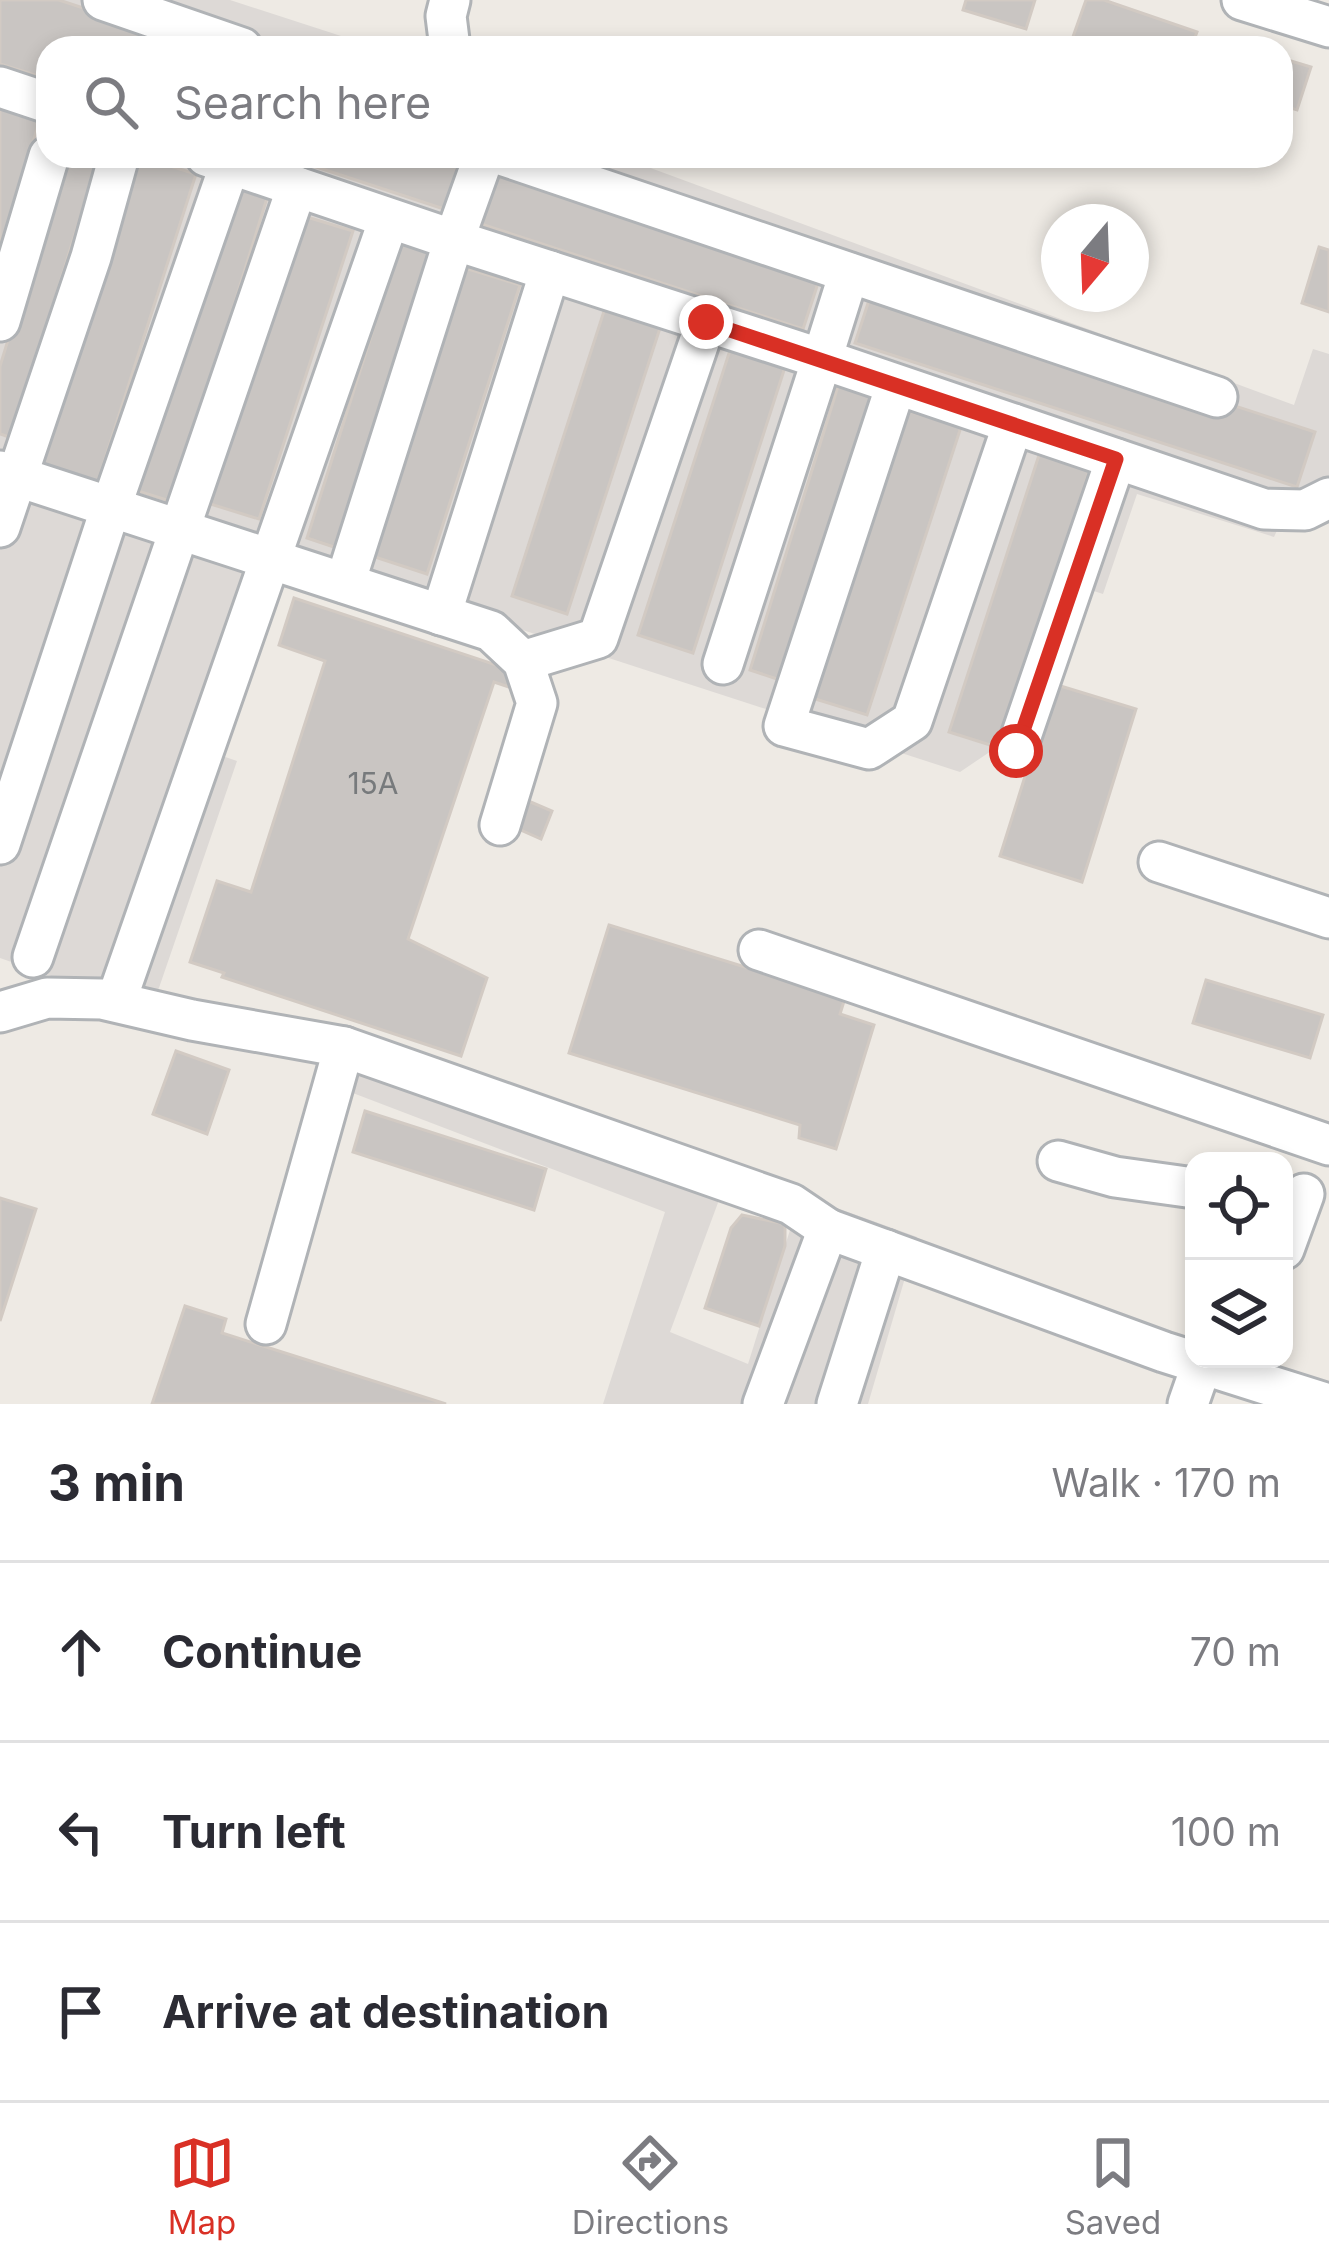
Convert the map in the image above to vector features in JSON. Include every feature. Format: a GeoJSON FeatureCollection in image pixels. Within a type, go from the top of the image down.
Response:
{"type":"FeatureCollection","features":[{"type":"Feature","properties":{"kind":"street"},"geometry":{"type":"LineString","coordinates":[[103,0],[207,36]]}},
{"type":"Feature","properties":{"kind":"street"},"geometry":{"type":"LineString","coordinates":[[448,36],[449,0]]}},
{"type":"Feature","properties":{"kind":"street"},"geometry":{"type":"LineString","coordinates":[[1242,0],[1329,27]]}},
{"type":"Feature","properties":{"kind":"street"},"geometry":{"type":"LineString","coordinates":[[0,87],[36,99]]}},
{"type":"Feature","properties":{"kind":"street"},"geometry":{"type":"LineString","coordinates":[[0,320],[45,168]]}},
{"type":"Feature","properties":{"kind":"street"},"geometry":{"type":"LineString","coordinates":[[0,526],[8,474],[91,257],[116,168]]}},
{"type":"Feature","properties":{"kind":"street"},"geometry":{"type":"LineString","coordinates":[[0,844],[216,168]]}},
{"type":"Feature","properties":{"kind":"street"},"geometry":{"type":"LineString","coordinates":[[241,168],[1264,509],[1305,510],[1329,498]]}},
{"type":"Feature","properties":{"kind":"street"},"geometry":{"type":"LineString","coordinates":[[345,583],[480,168]]}},
{"type":"Feature","properties":{"kind":"street"},"geometry":{"type":"LineString","coordinates":[[539,168],[1217,397]]}},
{"type":"Feature","properties":{"kind":"street"},"geometry":{"type":"LineString","coordinates":[[33,957],[297,187]]}},
{"type":"Feature","properties":{"kind":"street"},"geometry":{"type":"LineString","coordinates":[[120,990],[389,219]]}},
{"type":"Feature","properties":{"kind":"street"},"geometry":{"type":"LineString","coordinates":[[441,615],[550,271]]}},
{"type":"Feature","properties":{"kind":"street"},"geometry":{"type":"LineString","coordinates":[[723,664],[849,273]]}},
{"type":"Feature","properties":{"kind":"street"},"geometry":{"type":"LineString","coordinates":[[523,661],[598,638],[706,322]]}},
{"type":"Feature","properties":{"kind":"street"},"geometry":{"type":"LineString","coordinates":[[896,385],[784,726],[868,749],[912,721],[1013,424]]}},
{"type":"Feature","properties":{"kind":"street"},"geometry":{"type":"LineString","coordinates":[[1016,751],[1116,459]]}},
{"type":"Feature","properties":{"kind":"street"},"geometry":{"type":"LineString","coordinates":[[8,474],[491,631],[523,661],[537,703],[500,826]]}},
{"type":"Feature","properties":{"kind":"street"},"geometry":{"type":"LineString","coordinates":[[1159,862],[1329,918]]}},
{"type":"Feature","properties":{"kind":"street"},"geometry":{"type":"LineString","coordinates":[[759,950],[1329,1145]]}},
{"type":"Feature","properties":{"kind":"street"},"geometry":{"type":"LineString","coordinates":[[0,1012],[47,998],[102,999],[344,1047],[790,1204],[828,1229],[1185,1358]]}},
{"type":"Feature","properties":{"kind":"street"},"geometry":{"type":"LineString","coordinates":[[266,1324],[344,1047]]}},
{"type":"Feature","properties":{"kind":"street"},"geometry":{"type":"LineString","coordinates":[[1058,1161],[1115,1177],[1185,1187]]}},
{"type":"Feature","properties":{"kind":"street"},"geometry":{"type":"LineString","coordinates":[[1293,1226],[1306,1194]]}},
{"type":"Feature","properties":{"kind":"street"},"geometry":{"type":"LineString","coordinates":[[763,1404],[828,1229]]}},
{"type":"Feature","properties":{"kind":"street"},"geometry":{"type":"LineString","coordinates":[[838,1404],[886,1250]]}},
{"type":"Feature","properties":{"kind":"street"},"geometry":{"type":"LineString","coordinates":[[1188,1404],[1201,1368]]}},
{"type":"Feature","properties":{"kind":"street"},"geometry":{"type":"LineString","coordinates":[[1215,1368],[1328,1404]]}},
{"type":"Feature","properties":{"kind":"shaded area"},"geometry":{"type":"Polygon","coordinates":[[[0,0],[230,0],[341,36],[36,36],[36,168],[651,168],[1294,405],[1313,349],[1329,354],[1329,497],[1297,487],[1274,537],[1137,494],[1103,594],[1057,579],[997,747],[960,772],[273,549],[199,748],[237,761],[151,1011],[0,958],[0,0]]]}},
{"type":"Feature","properties":{"kind":"shaded area"},"geometry":{"type":"Polygon","coordinates":[[[362,1033],[732,1165],[670,1332],[748,1364],[801,1195],[917,1237],[868,1404],[603,1404],[665,1212],[345,1090],[362,1033]]]}},
{"type":"Feature","properties":{"kind":"building"},"geometry":{"type":"Polygon","coordinates":[[[0,0],[59,0],[168,36],[36,36],[36,75],[0,64],[0,0]]]}},
{"type":"Feature","properties":{"kind":"building"},"geometry":{"type":"Polygon","coordinates":[[[966,0],[1035,0],[1026,29],[963,10],[966,0]]]}},
{"type":"Feature","properties":{"kind":"building"},"geometry":{"type":"Polygon","coordinates":[[[1086,0],[1104,0],[1197,32],[1196,36],[1073,36],[1086,0]]]}},
{"type":"Feature","properties":{"kind":"building"},"geometry":{"type":"Polygon","coordinates":[[[1293,62],[1311,67],[1297,110],[1293,109],[1293,62]]]}},
{"type":"Feature","properties":{"kind":"building"},"geometry":{"type":"Polygon","coordinates":[[[0,100],[36,111],[36,132],[0,247],[0,100]]]}},
{"type":"Feature","properties":{"kind":"building"},"geometry":{"type":"Polygon","coordinates":[[[61,168],[95,168],[12,438],[0,434],[0,366],[61,168]]]}},
{"type":"Feature","properties":{"kind":"building"},"geometry":{"type":"Polygon","coordinates":[[[137,168],[177,168],[196,174],[96,487],[41,469],[137,168]]]}},
{"type":"Feature","properties":{"kind":"building"},"geometry":{"type":"Polygon","coordinates":[[[319,168],[457,168],[444,209],[319,168]]]}},
{"type":"Feature","properties":{"kind":"building"},"geometry":{"type":"Polygon","coordinates":[[[497,168],[821,274],[803,329],[478,223],[497,168]]]}},
{"type":"Feature","properties":{"kind":"building"},"geometry":{"type":"Polygon","coordinates":[[[232,187],[267,198],[173,502],[138,491],[232,187]]]}},
{"type":"Feature","properties":{"kind":"building"},"geometry":{"type":"Polygon","coordinates":[[[297,214],[353,231],[259,519],[204,502],[297,214]]]}},
{"type":"Feature","properties":{"kind":"building"},"geometry":{"type":"Polygon","coordinates":[[[401,242],[432,252],[337,548],[307,538],[401,242]]]}},
{"type":"Feature","properties":{"kind":"building"},"geometry":{"type":"Polygon","coordinates":[[[1319,247],[1329,250],[1329,312],[1302,303],[1319,247]]]}},
{"type":"Feature","properties":{"kind":"building"},"geometry":{"type":"Polygon","coordinates":[[[465,268],[520,285],[427,574],[372,556],[465,268]]]}},
{"type":"Feature","properties":{"kind":"building"},"geometry":{"type":"Polygon","coordinates":[[[873,288],[1315,432],[1297,487],[855,343],[873,288]]]}},
{"type":"Feature","properties":{"kind":"building"},"geometry":{"type":"Polygon","coordinates":[[[605,308],[661,325],[567,614],[512,596],[605,308]]]}},
{"type":"Feature","properties":{"kind":"building"},"geometry":{"type":"Polygon","coordinates":[[[731,347],[786,364],[693,653],[638,635],[731,347]]]}},
{"type":"Feature","properties":{"kind":"building"},"geometry":{"type":"Polygon","coordinates":[[[839,383],[872,393],[783,681],[750,670],[839,383]]]}},
{"type":"Feature","properties":{"kind":"building"},"geometry":{"type":"Polygon","coordinates":[[[905,410],[961,427],[867,715],[812,698],[905,410]]]}},
{"type":"Feature","properties":{"kind":"building"},"geometry":{"type":"Polygon","coordinates":[[[1041,449],[1091,465],[1000,748],[949,732],[1041,449]]]}},
{"type":"Feature","properties":{"kind":"building"},"geometry":{"type":"Polygon","coordinates":[[[294,598],[499,666],[512,661],[512,688],[494,682],[408,939],[487,978],[461,1056],[222,977],[224,973],[190,962],[217,881],[251,892],[325,661],[279,645],[294,598]]]}},
{"type":"Feature","properties":{"kind":"building"},"geometry":{"type":"Polygon","coordinates":[[[1054,684],[1136,709],[1082,882],[1000,856],[1054,684]]]}},
{"type":"Feature","properties":{"kind":"building"},"geometry":{"type":"Polygon","coordinates":[[[526,800],[552,811],[541,839],[514,827],[526,800]]]}},
{"type":"Feature","properties":{"kind":"building"},"geometry":{"type":"Polygon","coordinates":[[[609,925],[845,998],[840,1014],[874,1025],[836,1149],[799,1138],[800,1125],[569,1053],[609,925]]]}},
{"type":"Feature","properties":{"kind":"building"},"geometry":{"type":"Polygon","coordinates":[[[1206,980],[1323,1015],[1310,1058],[1193,1023],[1206,980]]]}},
{"type":"Feature","properties":{"kind":"building"},"geometry":{"type":"Polygon","coordinates":[[[176,1051],[229,1070],[207,1134],[153,1114],[176,1051]]]}},
{"type":"Feature","properties":{"kind":"building"},"geometry":{"type":"Polygon","coordinates":[[[365,1111],[546,1169],[534,1210],[353,1152],[365,1111]]]}},
{"type":"Feature","properties":{"kind":"building"},"geometry":{"type":"Polygon","coordinates":[[[0,1198],[36,1209],[0,1321],[0,1198]]]}},
{"type":"Feature","properties":{"kind":"building"},"geometry":{"type":"Polygon","coordinates":[[[742,1215],[785,1224],[785,1246],[759,1326],[705,1308],[731,1228],[742,1215]]]}},
{"type":"Feature","properties":{"kind":"building"},"geometry":{"type":"Polygon","coordinates":[[[185,1306],[226,1319],[222,1333],[446,1404],[152,1404],[185,1306]]]}},
{"type":"Feature","properties":{"kind":"route"},"geometry":{"type":"LineString","coordinates":[[706,322],[1116,459],[1016,751]]}}]}
